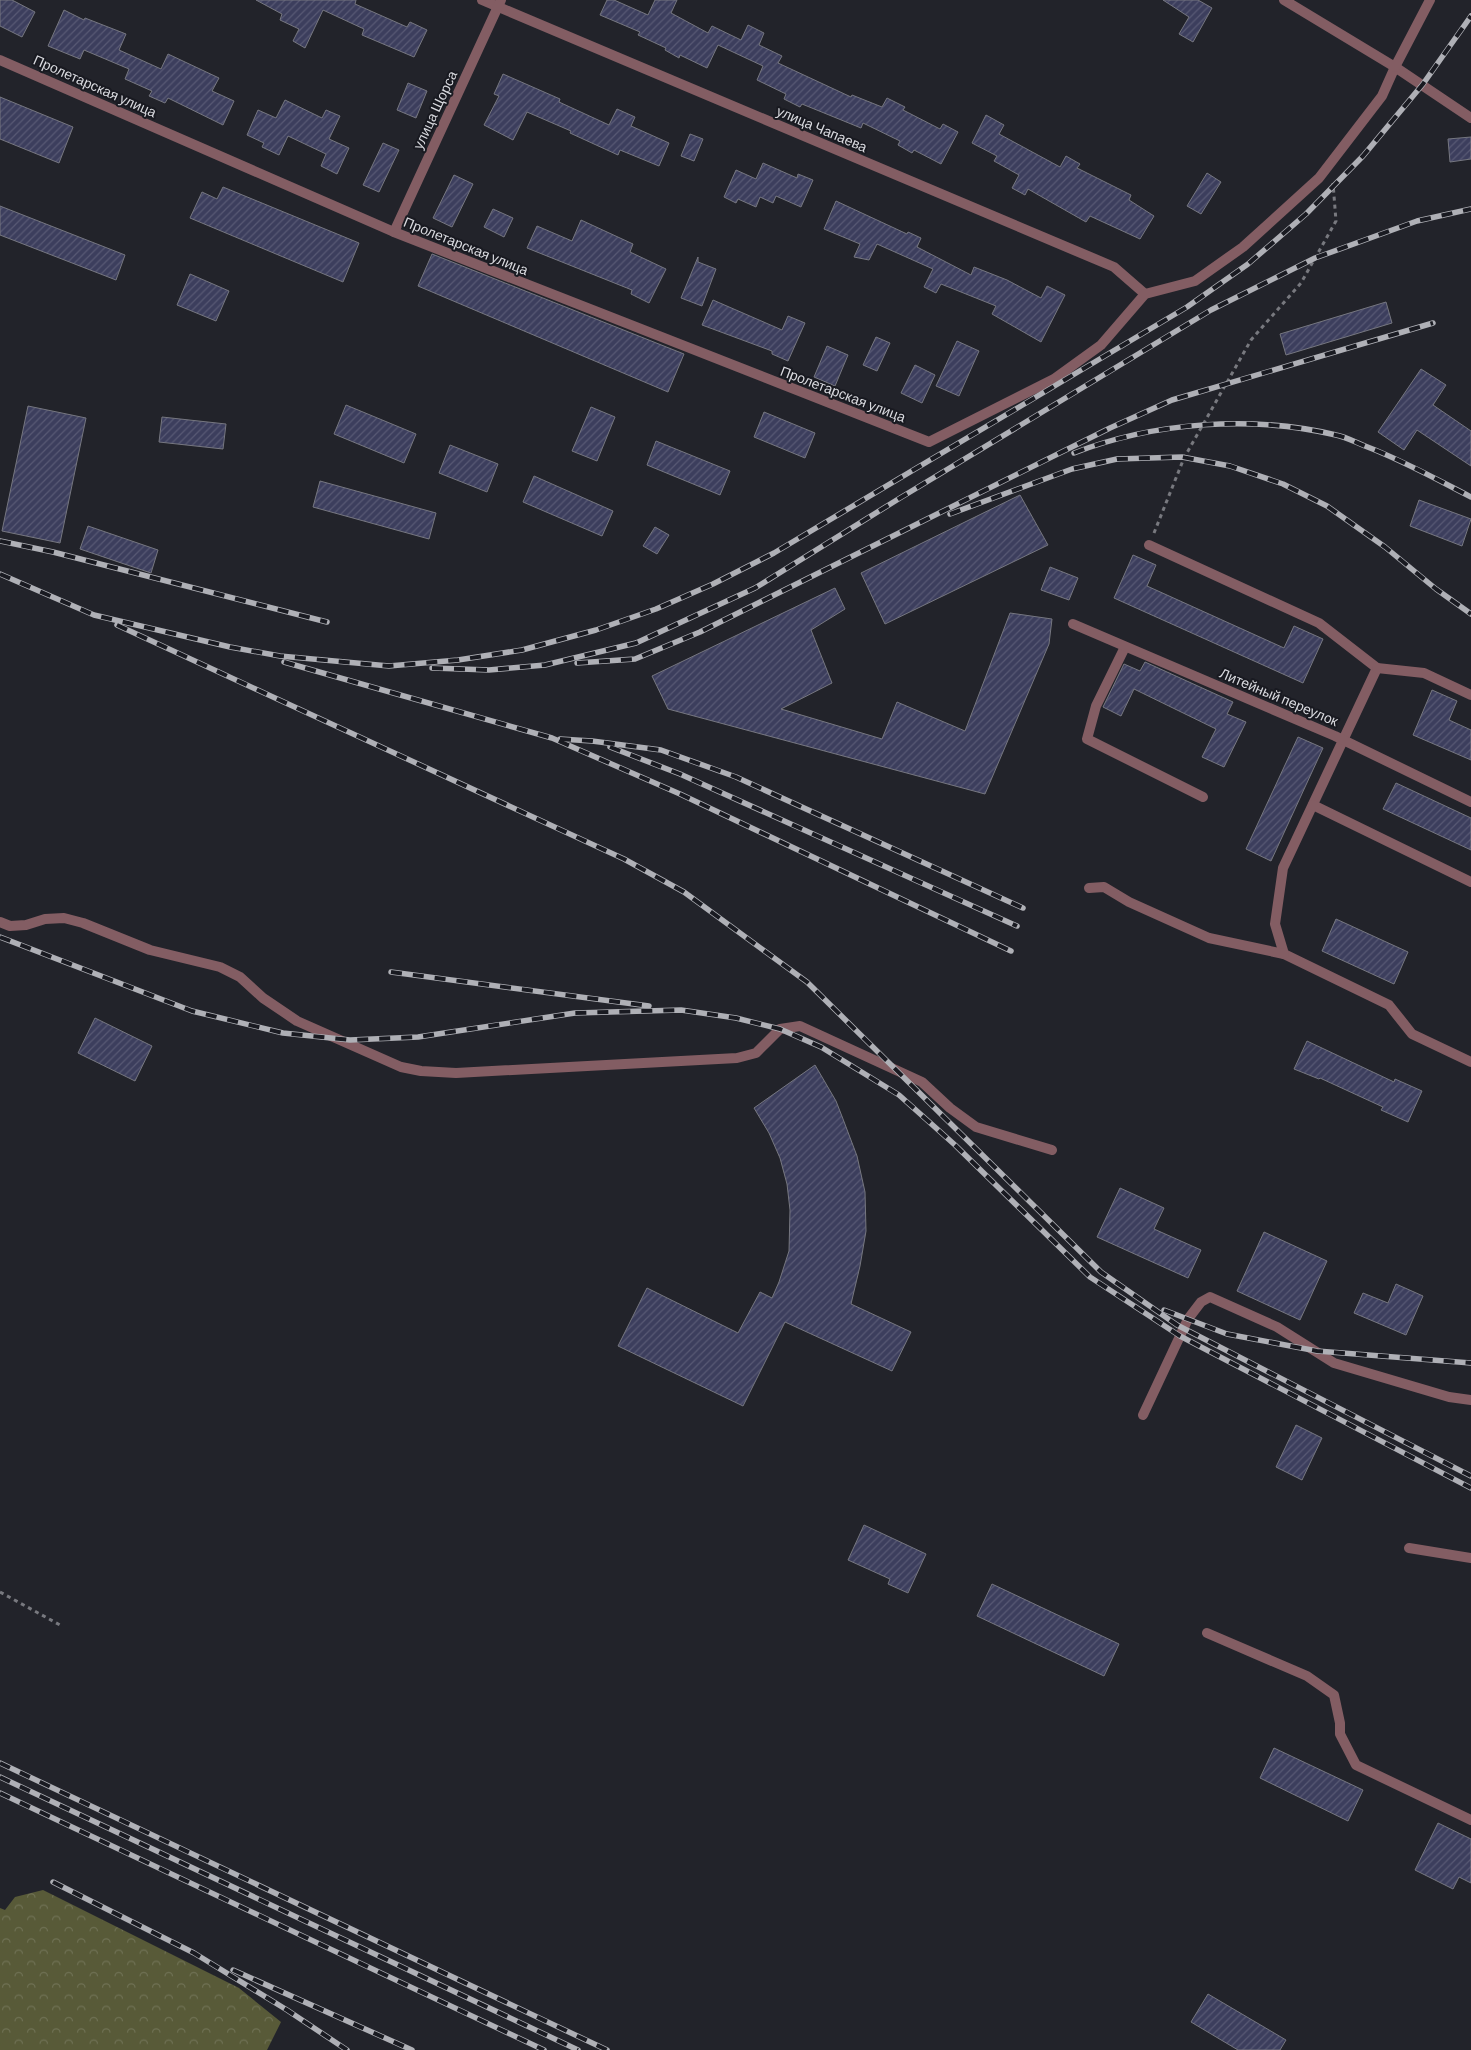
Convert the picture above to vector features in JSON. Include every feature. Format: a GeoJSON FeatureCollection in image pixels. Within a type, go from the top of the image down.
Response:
{"type":"FeatureCollection","features":[{"type":"Feature","properties":{"kind":"street","name":"улица Чапаева"},"geometry":{"type":"LineString","coordinates":[[482,0],[499,4],[1114,267],[1145,294]]}},
{"type":"Feature","properties":{"kind":"street"},"geometry":{"type":"LineString","coordinates":[[1284,0],[1395,67],[1471,118]]}},
{"type":"Feature","properties":{"kind":"street"},"geometry":{"type":"LineString","coordinates":[[1145,294],[1195,281],[1243,247],[1319,178],[1382,96],[1430,0]]}},
{"type":"Feature","properties":{"kind":"street","name":"улица Щорса"},"geometry":{"type":"LineString","coordinates":[[394,232],[499,4]]}},
{"type":"Feature","properties":{"kind":"street","name":"Пролетарская улица"},"geometry":{"type":"LineString","coordinates":[[0,60],[394,232],[929,442],[1054,379],[1101,345],[1145,294]]}},
{"type":"Feature","properties":{"kind":"street"},"geometry":{"type":"LineString","coordinates":[[1149,545],[1320,623],[1377,668],[1424,673],[1471,695]]}},
{"type":"Feature","properties":{"kind":"street","name":"Литейный переулок"},"geometry":{"type":"LineString","coordinates":[[1073,624],[1344,740],[1471,802]]}},
{"type":"Feature","properties":{"kind":"street"},"geometry":{"type":"LineString","coordinates":[[1125,647],[1096,706],[1087,739],[1202,797]]}},
{"type":"Feature","properties":{"kind":"street"},"geometry":{"type":"LineString","coordinates":[[1284,954],[1275,924],[1283,868],[1377,668]]}},
{"type":"Feature","properties":{"kind":"street"},"geometry":{"type":"LineString","coordinates":[[1313,805],[1471,882]]}},
{"type":"Feature","properties":{"kind":"street"},"geometry":{"type":"LineString","coordinates":[[1089,888],[1104,887],[1130,902],[1209,938],[1284,954],[1389,1005],[1412,1034],[1471,1062]]}},
{"type":"Feature","properties":{"kind":"street"},"geometry":{"type":"LineString","coordinates":[[0,922],[10,926],[64,918],[83,923],[150,950],[220,968],[240,977],[263,998],[297,1021],[401,1068],[421,1071],[466,1072],[736,1058],[756,1053],[780,1029],[800,1026],[922,1082],[950,1108],[976,1127],[1052,1150]]}},
{"type":"Feature","properties":{"kind":"street"},"geometry":{"type":"LineString","coordinates":[[1143,1415],[1188,1319],[1201,1302],[1210,1298],[1277,1327],[1334,1362],[1449,1397],[1471,1400]]}},
{"type":"Feature","properties":{"kind":"street"},"geometry":{"type":"LineString","coordinates":[[1409,1548],[1471,1558]]}},
{"type":"Feature","properties":{"kind":"street"},"geometry":{"type":"LineString","coordinates":[[1208,1633],[1307,1676],[1334,1695],[1340,1723],[1340,1734],[1356,1765],[1471,1820]]}},
{"type":"Feature","properties":{"kind":"path"},"geometry":{"type":"LineString","coordinates":[[1149,545],[1184,458],[1251,340],[1301,283],[1336,221],[1331,162]]}},
{"type":"Feature","properties":{"kind":"path"},"geometry":{"type":"LineString","coordinates":[[0,1592],[60,1625]]}},
{"type":"Feature","properties":{"kind":"green space"},"geometry":{"type":"Polygon","coordinates":[[[43,1890],[239,1988],[281,2022],[267,2050],[0,2050],[0,1908],[5,1910],[15,1897],[43,1890]]]}},
{"type":"Feature","properties":{"kind":"building"},"geometry":{"type":"Polygon","coordinates":[[[0,0],[12,0],[35,12],[22,37],[0,26],[0,0]]]}},
{"type":"Feature","properties":{"kind":"building"},"geometry":{"type":"Polygon","coordinates":[[[256,0],[356,0],[355,4],[407,27],[410,22],[427,30],[414,57],[362,35],[364,29],[323,10],[305,48],[293,41],[299,29],[280,20],[282,14],[256,0]]]}},
{"type":"Feature","properties":{"kind":"building"},"geometry":{"type":"Polygon","coordinates":[[[607,0],[614,0],[648,15],[655,0],[677,0],[671,13],[708,33],[712,26],[741,40],[748,25],[764,33],[759,45],[782,56],[778,63],[851,97],[852,95],[882,107],[887,98],[905,107],[903,110],[940,129],[943,124],[958,132],[941,164],[914,150],[912,153],[898,145],[900,141],[863,123],[861,128],[802,104],[800,107],[784,99],[786,94],[757,80],[763,66],[718,45],[707,68],[680,55],[679,58],[665,50],[666,48],[638,35],[640,32],[600,15],[607,0]]]}},
{"type":"Feature","properties":{"kind":"building"},"geometry":{"type":"Polygon","coordinates":[[[1163,0],[1198,0],[1212,8],[1193,42],[1179,34],[1189,17],[1163,0]]]}},
{"type":"Feature","properties":{"kind":"building"},"geometry":{"type":"Polygon","coordinates":[[[64,10],[84,20],[85,18],[126,34],[119,50],[161,69],[168,54],[219,78],[212,91],[234,101],[223,125],[168,98],[165,103],[149,96],[152,91],[125,79],[129,69],[84,50],[80,59],[48,46],[64,10]]]}},
{"type":"Feature","properties":{"kind":"building"},"geometry":{"type":"Polygon","coordinates":[[[503,74],[560,99],[559,102],[609,125],[617,109],[635,117],[631,126],[669,143],[659,166],[620,150],[618,155],[570,133],[571,131],[527,112],[513,140],[484,125],[499,96],[494,94],[503,74]]]}},
{"type":"Feature","properties":{"kind":"building"},"geometry":{"type":"Polygon","coordinates":[[[408,83],[427,91],[416,118],[397,110],[408,83]]]}},
{"type":"Feature","properties":{"kind":"building"},"geometry":{"type":"Polygon","coordinates":[[[0,97],[73,127],[59,163],[0,139],[0,97]]]}},
{"type":"Feature","properties":{"kind":"building"},"geometry":{"type":"Polygon","coordinates":[[[285,100],[322,118],[326,110],[340,116],[329,139],[349,148],[337,174],[321,166],[326,154],[288,136],[279,155],[262,147],[264,143],[247,135],[258,110],[276,118],[285,100]]]}},
{"type":"Feature","properties":{"kind":"building"},"geometry":{"type":"Polygon","coordinates":[[[986,115],[1004,125],[999,134],[1060,167],[1066,156],[1080,164],[1077,168],[1131,195],[1129,200],[1154,216],[1140,239],[1090,216],[1086,222],[1028,189],[1025,195],[1012,188],[1019,175],[994,161],[997,156],[972,143],[986,115]]]}},
{"type":"Feature","properties":{"kind":"building"},"geometry":{"type":"Polygon","coordinates":[[[690,134],[703,139],[694,161],[681,156],[690,134]]]}},
{"type":"Feature","properties":{"kind":"building"},"geometry":{"type":"Polygon","coordinates":[[[1471,137],[1471,159],[1450,162],[1448,139],[1471,137]]]}},
{"type":"Feature","properties":{"kind":"building"},"geometry":{"type":"Polygon","coordinates":[[[383,143],[399,150],[379,192],[363,185],[383,143]]]}},
{"type":"Feature","properties":{"kind":"building"},"geometry":{"type":"Polygon","coordinates":[[[763,163],[797,178],[798,174],[813,180],[801,207],[776,196],[773,203],[760,197],[756,207],[738,199],[736,203],[724,197],[736,170],[756,179],[763,163]]]}},
{"type":"Feature","properties":{"kind":"building"},"geometry":{"type":"Polygon","coordinates":[[[1207,173],[1221,182],[1201,214],[1187,206],[1207,173]]]}},
{"type":"Feature","properties":{"kind":"building"},"geometry":{"type":"Polygon","coordinates":[[[454,175],[473,184],[452,227],[433,218],[454,175]]]}},
{"type":"Feature","properties":{"kind":"building"},"geometry":{"type":"Polygon","coordinates":[[[223,187],[359,243],[343,282],[190,218],[202,192],[217,199],[223,187]]]}},
{"type":"Feature","properties":{"kind":"building"},"geometry":{"type":"Polygon","coordinates":[[[836,201],[907,234],[908,232],[921,238],[917,247],[971,275],[974,267],[1007,280],[1041,298],[1047,286],[1065,295],[1041,342],[992,314],[996,306],[941,284],[936,293],[924,287],[933,269],[877,244],[869,260],[854,257],[860,244],[824,229],[836,201]]]}},
{"type":"Feature","properties":{"kind":"building"},"geometry":{"type":"Polygon","coordinates":[[[0,206],[125,255],[116,280],[0,235],[0,206]]]}},
{"type":"Feature","properties":{"kind":"building"},"geometry":{"type":"Polygon","coordinates":[[[493,209],[513,218],[504,237],[484,227],[493,209]]]}},
{"type":"Feature","properties":{"kind":"building"},"geometry":{"type":"Polygon","coordinates":[[[581,220],[633,244],[630,252],[666,269],[649,303],[631,294],[632,290],[527,248],[537,226],[572,241],[581,220]]]}},
{"type":"Feature","properties":{"kind":"building"},"geometry":{"type":"Polygon","coordinates":[[[432,254],[684,354],[668,392],[418,286],[432,254]]]}},
{"type":"Feature","properties":{"kind":"building"},"geometry":{"type":"Polygon","coordinates":[[[698,257],[698,262],[716,269],[702,306],[681,298],[698,257]]]}},
{"type":"Feature","properties":{"kind":"building"},"geometry":{"type":"Polygon","coordinates":[[[190,274],[229,291],[216,321],[177,305],[190,274]]]}},
{"type":"Feature","properties":{"kind":"building"},"geometry":{"type":"Polygon","coordinates":[[[713,300],[782,330],[788,316],[805,323],[788,361],[772,354],[772,351],[702,325],[713,300]]]}},
{"type":"Feature","properties":{"kind":"building"},"geometry":{"type":"Polygon","coordinates":[[[1386,302],[1392,323],[1286,355],[1280,334],[1386,302]]]}},
{"type":"Feature","properties":{"kind":"building"},"geometry":{"type":"Polygon","coordinates":[[[876,337],[890,343],[877,371],[863,365],[876,337]]]}},
{"type":"Feature","properties":{"kind":"building"},"geometry":{"type":"Polygon","coordinates":[[[957,341],[979,351],[959,396],[936,386],[957,341]]]}},
{"type":"Feature","properties":{"kind":"building"},"geometry":{"type":"Polygon","coordinates":[[[827,346],[848,355],[835,386],[814,377],[827,346]]]}},
{"type":"Feature","properties":{"kind":"building"},"geometry":{"type":"Polygon","coordinates":[[[915,365],[935,375],[922,403],[901,393],[915,365]]]}},
{"type":"Feature","properties":{"kind":"building"},"geometry":{"type":"Polygon","coordinates":[[[1421,369],[1446,385],[1433,405],[1471,431],[1471,466],[1417,430],[1404,450],[1378,432],[1421,369]]]}},
{"type":"Feature","properties":{"kind":"building"},"geometry":{"type":"Polygon","coordinates":[[[346,405],[416,434],[404,463],[334,434],[346,405]]]}},
{"type":"Feature","properties":{"kind":"building"},"geometry":{"type":"Polygon","coordinates":[[[28,406],[86,418],[60,543],[2,531],[28,406]]]}},
{"type":"Feature","properties":{"kind":"building"},"geometry":{"type":"Polygon","coordinates":[[[591,407],[615,417],[597,461],[572,451],[591,407]]]}},
{"type":"Feature","properties":{"kind":"building"},"geometry":{"type":"Polygon","coordinates":[[[764,412],[815,433],[805,458],[754,437],[764,412]]]}},
{"type":"Feature","properties":{"kind":"building"},"geometry":{"type":"Polygon","coordinates":[[[162,417],[226,424],[223,449],[159,442],[162,417]]]}},
{"type":"Feature","properties":{"kind":"building"},"geometry":{"type":"Polygon","coordinates":[[[656,441],[730,471],[720,495],[647,465],[656,441]]]}},
{"type":"Feature","properties":{"kind":"building"},"geometry":{"type":"Polygon","coordinates":[[[450,445],[498,464],[487,492],[439,473],[450,445]]]}},
{"type":"Feature","properties":{"kind":"building"},"geometry":{"type":"Polygon","coordinates":[[[534,476],[613,511],[602,536],[523,502],[534,476]]]}},
{"type":"Feature","properties":{"kind":"building"},"geometry":{"type":"Polygon","coordinates":[[[320,481],[436,513],[429,539],[313,507],[320,481]]]}},
{"type":"Feature","properties":{"kind":"building"},"geometry":{"type":"Polygon","coordinates":[[[1020,495],[1048,545],[885,624],[861,573],[1020,495]]]}},
{"type":"Feature","properties":{"kind":"building"},"geometry":{"type":"Polygon","coordinates":[[[1419,500],[1471,519],[1462,546],[1410,526],[1419,500]]]}},
{"type":"Feature","properties":{"kind":"building"},"geometry":{"type":"Polygon","coordinates":[[[88,526],[158,550],[151,573],[80,549],[88,526]]]}},
{"type":"Feature","properties":{"kind":"building"},"geometry":{"type":"Polygon","coordinates":[[[655,527],[669,535],[657,554],[643,546],[655,527]]]}},
{"type":"Feature","properties":{"kind":"building"},"geometry":{"type":"Polygon","coordinates":[[[1133,555],[1156,565],[1147,586],[1284,648],[1294,626],[1323,639],[1303,683],[1114,598],[1133,555]]]}},
{"type":"Feature","properties":{"kind":"building"},"geometry":{"type":"Polygon","coordinates":[[[1050,567],[1078,578],[1069,600],[1041,590],[1050,567]]]}},
{"type":"Feature","properties":{"kind":"building"},"geometry":{"type":"Polygon","coordinates":[[[835,588],[845,609],[811,630],[832,683],[781,709],[882,739],[897,702],[965,731],[1010,613],[1052,619],[1049,644],[985,794],[668,709],[652,676],[835,588]]]}},
{"type":"Feature","properties":{"kind":"building"},"geometry":{"type":"Polygon","coordinates":[[[1145,662],[1233,702],[1227,714],[1246,722],[1224,767],[1202,757],[1216,729],[1134,689],[1121,716],[1103,707],[1124,664],[1140,671],[1145,662]]]}},
{"type":"Feature","properties":{"kind":"building"},"geometry":{"type":"Polygon","coordinates":[[[1432,690],[1457,701],[1449,720],[1471,730],[1471,760],[1413,735],[1432,690]]]}},
{"type":"Feature","properties":{"kind":"building"},"geometry":{"type":"Polygon","coordinates":[[[1298,737],[1323,748],[1271,861],[1246,849],[1298,737]]]}},
{"type":"Feature","properties":{"kind":"building"},"geometry":{"type":"Polygon","coordinates":[[[1396,783],[1471,818],[1471,850],[1383,809],[1396,783]]]}},
{"type":"Feature","properties":{"kind":"building"},"geometry":{"type":"Polygon","coordinates":[[[1336,919],[1408,952],[1394,984],[1322,951],[1336,919]]]}},
{"type":"Feature","properties":{"kind":"building"},"geometry":{"type":"Polygon","coordinates":[[[95,1018],[152,1046],[135,1081],[78,1053],[95,1018]]]}},
{"type":"Feature","properties":{"kind":"building"},"geometry":{"type":"Polygon","coordinates":[[[1307,1041],[1394,1082],[1395,1079],[1422,1091],[1408,1122],[1381,1110],[1383,1107],[1320,1078],[1294,1069],[1307,1041]]]}},
{"type":"Feature","properties":{"kind":"building"},"geometry":{"type":"Polygon","coordinates":[[[815,1065],[836,1101],[857,1156],[865,1192],[866,1231],[851,1304],[911,1332],[892,1371],[785,1322],[743,1406],[618,1346],[647,1288],[738,1333],[760,1292],[772,1298],[789,1251],[790,1210],[787,1184],[780,1158],[769,1133],[754,1108],[815,1065]]]}},
{"type":"Feature","properties":{"kind":"building"},"geometry":{"type":"Polygon","coordinates":[[[1120,1188],[1164,1208],[1154,1229],[1201,1250],[1188,1278],[1097,1237],[1120,1188]]]}},
{"type":"Feature","properties":{"kind":"building"},"geometry":{"type":"Polygon","coordinates":[[[1264,1232],[1327,1261],[1300,1320],[1237,1291],[1264,1232]]]}},
{"type":"Feature","properties":{"kind":"building"},"geometry":{"type":"Polygon","coordinates":[[[1396,1284],[1423,1296],[1406,1335],[1354,1313],[1363,1293],[1388,1303],[1396,1284]]]}},
{"type":"Feature","properties":{"kind":"building"},"geometry":{"type":"Polygon","coordinates":[[[1296,1425],[1322,1438],[1302,1480],[1276,1467],[1296,1425]]]}},
{"type":"Feature","properties":{"kind":"building"},"geometry":{"type":"Polygon","coordinates":[[[864,1525],[926,1554],[908,1593],[888,1584],[890,1579],[848,1560],[864,1525]]]}},
{"type":"Feature","properties":{"kind":"building"},"geometry":{"type":"Polygon","coordinates":[[[992,1584],[1119,1644],[1104,1676],[977,1616],[992,1584]]]}},
{"type":"Feature","properties":{"kind":"building"},"geometry":{"type":"Polygon","coordinates":[[[1274,1748],[1363,1790],[1348,1821],[1260,1778],[1274,1748]]]}},
{"type":"Feature","properties":{"kind":"building"},"geometry":{"type":"Polygon","coordinates":[[[1438,1823],[1471,1839],[1471,1883],[1459,1877],[1453,1889],[1415,1870],[1438,1823]]]}},
{"type":"Feature","properties":{"kind":"building"},"geometry":{"type":"Polygon","coordinates":[[[1208,1994],[1286,2040],[1280,2050],[1238,2050],[1191,2022],[1208,1994]]]}},
{"type":"Feature","properties":{"kind":"railway"},"geometry":{"type":"LineString","coordinates":[[0,574],[94,615],[230,647],[280,656],[389,666],[458,660],[522,650],[596,630],[656,609],[713,584],[774,553],[1187,307],[1248,264],[1306,214],[1363,156],[1423,84],[1471,16]]}},
{"type":"Feature","properties":{"kind":"railway"},"geometry":{"type":"LineString","coordinates":[[432,668],[489,670],[545,665],[636,643],[755,588],[1211,310],[1315,258],[1417,221],[1471,209]]}},
{"type":"Feature","properties":{"kind":"railway"},"geometry":{"type":"LineString","coordinates":[[577,663],[635,659],[700,632],[1110,428],[1172,400],[1433,323]]}},
{"type":"Feature","properties":{"kind":"railway"},"geometry":{"type":"LineString","coordinates":[[1074,453],[1137,434],[1170,428],[1237,424],[1271,425],[1343,437],[1379,451],[1471,497]]}},
{"type":"Feature","properties":{"kind":"railway"},"geometry":{"type":"LineString","coordinates":[[950,514],[1072,469],[1117,459],[1182,457],[1230,466],[1283,484],[1327,506],[1385,547],[1436,589],[1471,614]]}},
{"type":"Feature","properties":{"kind":"railway"},"geometry":{"type":"LineString","coordinates":[[0,541],[53,552],[327,622]]}},
{"type":"Feature","properties":{"kind":"railway"},"geometry":{"type":"LineString","coordinates":[[117,625],[624,859],[684,892],[807,982],[1101,1272],[1177,1325],[1471,1476]]}},
{"type":"Feature","properties":{"kind":"railway"},"geometry":{"type":"LineString","coordinates":[[284,662],[552,738],[680,794],[1011,951]]}},
{"type":"Feature","properties":{"kind":"railway"},"geometry":{"type":"LineString","coordinates":[[560,739],[661,750],[736,777],[1023,908]]}},
{"type":"Feature","properties":{"kind":"railway"},"geometry":{"type":"LineString","coordinates":[[610,747],[680,774],[1017,926]]}},
{"type":"Feature","properties":{"kind":"railway"},"geometry":{"type":"LineString","coordinates":[[0,937],[192,1011],[283,1033],[350,1040],[418,1037],[575,1013],[681,1010],[736,1018],[780,1029],[821,1047],[899,1095],[955,1145],[1090,1277],[1180,1336],[1471,1488]]}},
{"type":"Feature","properties":{"kind":"railway"},"geometry":{"type":"LineString","coordinates":[[391,972],[649,1006]]}},
{"type":"Feature","properties":{"kind":"railway"},"geometry":{"type":"LineString","coordinates":[[1164,1310],[1227,1334],[1317,1351],[1471,1363]]}},
{"type":"Feature","properties":{"kind":"railway"},"geometry":{"type":"LineString","coordinates":[[0,1763],[607,2050]]}},
{"type":"Feature","properties":{"kind":"railway"},"geometry":{"type":"LineString","coordinates":[[0,1777],[578,2050]]}},
{"type":"Feature","properties":{"kind":"railway"},"geometry":{"type":"LineString","coordinates":[[0,1793],[544,2050]]}},
{"type":"Feature","properties":{"kind":"railway"},"geometry":{"type":"LineString","coordinates":[[53,1882],[194,1953],[287,2010],[347,2050]]}},
{"type":"Feature","properties":{"kind":"railway"},"geometry":{"type":"LineString","coordinates":[[233,1970],[412,2050]]}}]}
